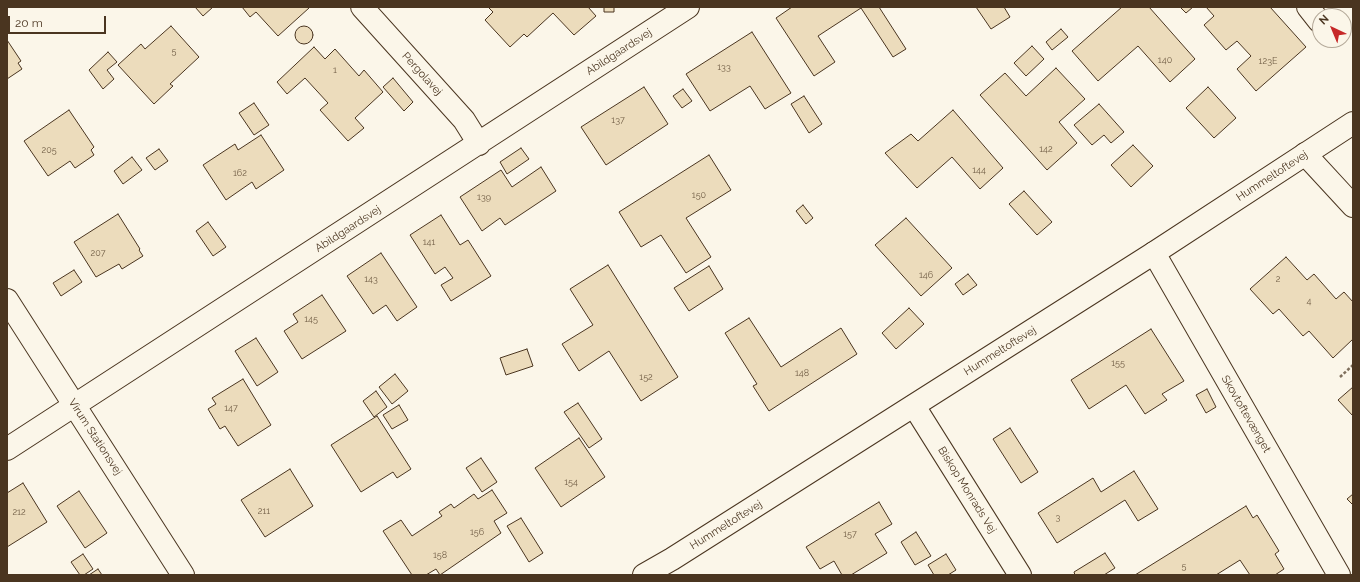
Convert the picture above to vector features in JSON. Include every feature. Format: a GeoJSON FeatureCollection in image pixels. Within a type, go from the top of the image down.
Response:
{"type":"FeatureCollection","features":[{"type":"Feature","properties":{"kind":"street","name":"Pergolavej"},"geometry":{"type":"LineString","coordinates":[[362,7],[464,120],[479,144]]}},
{"type":"Feature","properties":{"kind":"street","name":"Abildgaardsvej"},"geometry":{"type":"LineString","coordinates":[[7,450],[688,7]]}},
{"type":"Feature","properties":{"kind":"street","name":"Hummeltoftevej"},"geometry":{"type":"LineString","coordinates":[[644,575],[679,555],[1154,253],[1353,123]]}},
{"type":"Feature","properties":{"kind":"street"},"geometry":{"type":"LineString","coordinates":[[1305,154],[1353,206]]}},
{"type":"Feature","properties":{"kind":"street","name":"Skovtoftevænget"},"geometry":{"type":"LineString","coordinates":[[1154,253],[1339,575]]}},
{"type":"Feature","properties":{"kind":"street","name":"Virum Stationsvej"},"geometry":{"type":"LineString","coordinates":[[7,300],[183,575]]}},
{"type":"Feature","properties":{"kind":"street","name":"Biskop Monrads Vej"},"geometry":{"type":"LineString","coordinates":[[914,406],[1020,575]]}},
{"type":"Feature","properties":{"kind":"path"},"geometry":{"type":"LineString","coordinates":[[1340,377],[1353,365]]}},
{"type":"Feature","properties":{"kind":"building"},"geometry":{"type":"Polygon","coordinates":[[[195,7],[213,7],[203,16],[195,7]]]}},
{"type":"Feature","properties":{"kind":"building"},"geometry":{"type":"Polygon","coordinates":[[[242,7],[309,8],[278,36],[256,12],[250,17],[242,7]]]}},
{"type":"Feature","properties":{"kind":"building"},"geometry":{"type":"Polygon","coordinates":[[[488,7],[588,7],[596,16],[574,35],[553,13],[527,37],[524,34],[510,47],[485,20],[493,12],[488,7]]]}},
{"type":"Feature","properties":{"kind":"building"},"geometry":{"type":"Polygon","coordinates":[[[604,7],[614,7],[614,12],[604,12],[604,7]]]}},
{"type":"Feature","properties":{"kind":"building"},"geometry":{"type":"Polygon","coordinates":[[[792,7],[879,7],[906,49],[893,57],[861,8],[818,36],[835,62],[814,76],[776,18],[792,7]]]}},
{"type":"Feature","properties":{"kind":"building"},"geometry":{"type":"Polygon","coordinates":[[[976,7],[1004,7],[1010,17],[991,29],[976,7]]]}},
{"type":"Feature","properties":{"kind":"building"},"geometry":{"type":"Polygon","coordinates":[[[1122,7],[1149,7],[1195,59],[1170,82],[1138,46],[1098,81],[1072,51],[1122,7]]]}},
{"type":"Feature","properties":{"kind":"building"},"geometry":{"type":"Polygon","coordinates":[[[1180,7],[1193,7],[1186,13],[1180,7]]]}},
{"type":"Feature","properties":{"kind":"building"},"geometry":{"type":"Polygon","coordinates":[[[1206,7],[1270,7],[1306,47],[1256,91],[1237,69],[1251,56],[1237,41],[1226,50],[1204,25],[1214,16],[1206,7]]]}},
{"type":"Feature","properties":{"kind":"building"},"geometry":{"type":"Polygon","coordinates":[[[171,26],[199,57],[170,84],[173,86],[154,104],[118,65],[141,44],[145,49],[171,26]]]}},
{"type":"Feature","properties":{"kind":"building"},"geometry":{"type":"Polygon","coordinates":[[[304,26],[310,29],[313,35],[310,41],[304,44],[298,41],[295,35],[298,29],[304,26]]]}},
{"type":"Feature","properties":{"kind":"building"},"geometry":{"type":"Polygon","coordinates":[[[1061,29],[1068,37],[1052,50],[1046,42],[1061,29]]]}},
{"type":"Feature","properties":{"kind":"building"},"geometry":{"type":"Polygon","coordinates":[[[752,32],[791,93],[765,109],[750,86],[710,111],[686,74],[752,32]]]}},
{"type":"Feature","properties":{"kind":"building"},"geometry":{"type":"Polygon","coordinates":[[[7,40],[21,61],[18,63],[22,69],[7,79],[7,40]]]}},
{"type":"Feature","properties":{"kind":"building"},"geometry":{"type":"Polygon","coordinates":[[[1032,46],[1044,59],[1026,76],[1014,63],[1032,46]]]}},
{"type":"Feature","properties":{"kind":"building"},"geometry":{"type":"Polygon","coordinates":[[[314,47],[325,59],[335,49],[359,76],[364,70],[383,92],[355,118],[364,128],[348,141],[320,110],[328,103],[305,78],[287,94],[277,82],[314,47]]]}},
{"type":"Feature","properties":{"kind":"building"},"geometry":{"type":"Polygon","coordinates":[[[108,52],[117,62],[107,70],[114,79],[103,89],[89,70],[108,52]]]}},
{"type":"Feature","properties":{"kind":"building"},"geometry":{"type":"Polygon","coordinates":[[[1056,68],[1085,99],[1059,122],[1077,143],[1047,170],[980,95],[1005,73],[1026,96],[1056,68]]]}},
{"type":"Feature","properties":{"kind":"building"},"geometry":{"type":"Polygon","coordinates":[[[393,78],[413,102],[404,111],[383,87],[393,78]]]}},
{"type":"Feature","properties":{"kind":"building"},"geometry":{"type":"Polygon","coordinates":[[[644,87],[668,124],[606,165],[581,127],[644,87]]]}},
{"type":"Feature","properties":{"kind":"building"},"geometry":{"type":"Polygon","coordinates":[[[1208,87],[1236,118],[1214,138],[1186,108],[1208,87]]]}},
{"type":"Feature","properties":{"kind":"building"},"geometry":{"type":"Polygon","coordinates":[[[683,89],[692,101],[682,108],[673,96],[683,89]]]}},
{"type":"Feature","properties":{"kind":"building"},"geometry":{"type":"Polygon","coordinates":[[[804,96],[822,124],[809,133],[791,104],[804,96]]]}},
{"type":"Feature","properties":{"kind":"building"},"geometry":{"type":"Polygon","coordinates":[[[254,103],[269,125],[254,135],[239,113],[254,103]]]}},
{"type":"Feature","properties":{"kind":"building"},"geometry":{"type":"Polygon","coordinates":[[[1099,104],[1124,132],[1111,143],[1104,135],[1092,145],[1074,125],[1099,104]]]}},
{"type":"Feature","properties":{"kind":"building"},"geometry":{"type":"Polygon","coordinates":[[[69,110],[94,147],[91,150],[94,155],[75,168],[70,161],[48,176],[24,141],[69,110]]]}},
{"type":"Feature","properties":{"kind":"building"},"geometry":{"type":"Polygon","coordinates":[[[953,110],[1003,168],[980,189],[952,157],[917,188],[885,153],[911,134],[918,141],[953,110]]]}},
{"type":"Feature","properties":{"kind":"building"},"geometry":{"type":"Polygon","coordinates":[[[261,135],[284,170],[256,189],[252,182],[226,200],[203,165],[235,144],[238,150],[261,135]]]}},
{"type":"Feature","properties":{"kind":"building"},"geometry":{"type":"Polygon","coordinates":[[[1133,145],[1153,166],[1131,187],[1111,165],[1133,145]]]}},
{"type":"Feature","properties":{"kind":"building"},"geometry":{"type":"Polygon","coordinates":[[[521,148],[529,159],[507,174],[500,162],[521,148]]]}},
{"type":"Feature","properties":{"kind":"building"},"geometry":{"type":"Polygon","coordinates":[[[159,149],[168,161],[155,170],[146,158],[159,149]]]}},
{"type":"Feature","properties":{"kind":"building"},"geometry":{"type":"Polygon","coordinates":[[[709,155],[731,190],[686,218],[711,257],[686,273],[661,235],[641,247],[619,212],[709,155]]]}},
{"type":"Feature","properties":{"kind":"building"},"geometry":{"type":"Polygon","coordinates":[[[132,157],[142,170],[123,184],[114,171],[132,157]]]}},
{"type":"Feature","properties":{"kind":"building"},"geometry":{"type":"Polygon","coordinates":[[[541,167],[556,191],[505,225],[500,218],[482,231],[460,197],[501,170],[512,187],[541,167]]]}},
{"type":"Feature","properties":{"kind":"building"},"geometry":{"type":"Polygon","coordinates":[[[1024,191],[1052,222],[1037,235],[1009,204],[1024,191]]]}},
{"type":"Feature","properties":{"kind":"building"},"geometry":{"type":"Polygon","coordinates":[[[803,205],[813,218],[806,224],[796,211],[803,205]]]}},
{"type":"Feature","properties":{"kind":"building"},"geometry":{"type":"Polygon","coordinates":[[[118,214],[143,256],[122,269],[119,264],[96,277],[74,242],[118,214]]]}},
{"type":"Feature","properties":{"kind":"building"},"geometry":{"type":"Polygon","coordinates":[[[441,215],[460,245],[468,240],[491,276],[451,301],[441,285],[453,278],[445,267],[435,274],[410,235],[441,215]]]}},
{"type":"Feature","properties":{"kind":"building"},"geometry":{"type":"Polygon","coordinates":[[[906,218],[952,268],[921,296],[875,245],[906,218]]]}},
{"type":"Feature","properties":{"kind":"building"},"geometry":{"type":"Polygon","coordinates":[[[208,222],[226,247],[213,256],[196,231],[208,222]]]}},
{"type":"Feature","properties":{"kind":"building"},"geometry":{"type":"Polygon","coordinates":[[[381,253],[417,307],[397,321],[386,305],[373,314],[347,276],[381,253]]]}},
{"type":"Feature","properties":{"kind":"building"},"geometry":{"type":"Polygon","coordinates":[[[1286,257],[1307,280],[1314,274],[1336,299],[1344,292],[1353,302],[1353,339],[1333,358],[1309,331],[1303,336],[1279,309],[1273,314],[1250,289],[1286,257]]]}},
{"type":"Feature","properties":{"kind":"building"},"geometry":{"type":"Polygon","coordinates":[[[608,265],[678,377],[641,401],[609,351],[579,371],[562,344],[593,325],[570,289],[608,265]]]}},
{"type":"Feature","properties":{"kind":"building"},"geometry":{"type":"Polygon","coordinates":[[[709,266],[723,289],[689,311],[674,288],[709,266]]]}},
{"type":"Feature","properties":{"kind":"building"},"geometry":{"type":"Polygon","coordinates":[[[74,270],[82,282],[61,296],[53,283],[74,270]]]}},
{"type":"Feature","properties":{"kind":"building"},"geometry":{"type":"Polygon","coordinates":[[[968,274],[977,285],[963,295],[955,284],[968,274]]]}},
{"type":"Feature","properties":{"kind":"building"},"geometry":{"type":"Polygon","coordinates":[[[322,295],[346,331],[302,359],[284,331],[298,322],[293,314],[322,295]]]}},
{"type":"Feature","properties":{"kind":"building"},"geometry":{"type":"Polygon","coordinates":[[[909,308],[924,324],[896,349],[882,333],[909,308]]]}},
{"type":"Feature","properties":{"kind":"building"},"geometry":{"type":"Polygon","coordinates":[[[749,318],[781,367],[841,328],[857,354],[769,411],[753,386],[757,384],[725,333],[749,318]]]}},
{"type":"Feature","properties":{"kind":"building"},"geometry":{"type":"Polygon","coordinates":[[[1151,329],[1184,381],[1162,394],[1167,400],[1145,414],[1126,385],[1089,409],[1071,380],[1151,329]]]}},
{"type":"Feature","properties":{"kind":"building"},"geometry":{"type":"Polygon","coordinates":[[[256,338],[278,372],[257,386],[235,351],[256,338]]]}},
{"type":"Feature","properties":{"kind":"building"},"geometry":{"type":"Polygon","coordinates":[[[527,349],[533,366],[506,375],[500,358],[527,349]]]}},
{"type":"Feature","properties":{"kind":"building"},"geometry":{"type":"Polygon","coordinates":[[[395,374],[408,391],[392,404],[379,387],[395,374]]]}},
{"type":"Feature","properties":{"kind":"building"},"geometry":{"type":"Polygon","coordinates":[[[243,379],[271,425],[238,446],[225,426],[220,429],[208,409],[216,404],[212,398],[243,379]]]}},
{"type":"Feature","properties":{"kind":"building"},"geometry":{"type":"Polygon","coordinates":[[[1353,387],[1353,416],[1338,400],[1353,387]]]}},
{"type":"Feature","properties":{"kind":"building"},"geometry":{"type":"Polygon","coordinates":[[[1207,389],[1216,407],[1206,413],[1196,395],[1207,389]]]}},
{"type":"Feature","properties":{"kind":"building"},"geometry":{"type":"Polygon","coordinates":[[[376,391],[387,407],[374,417],[363,401],[376,391]]]}},
{"type":"Feature","properties":{"kind":"building"},"geometry":{"type":"Polygon","coordinates":[[[578,403],[602,439],[589,448],[564,412],[578,403]]]}},
{"type":"Feature","properties":{"kind":"building"},"geometry":{"type":"Polygon","coordinates":[[[399,405],[408,420],[392,429],[383,415],[399,405]]]}},
{"type":"Feature","properties":{"kind":"building"},"geometry":{"type":"Polygon","coordinates":[[[377,416],[411,469],[397,478],[393,472],[361,492],[331,445],[377,416]]]}},
{"type":"Feature","properties":{"kind":"building"},"geometry":{"type":"Polygon","coordinates":[[[1010,428],[1038,472],[1021,483],[993,439],[1010,428]]]}},
{"type":"Feature","properties":{"kind":"building"},"geometry":{"type":"Polygon","coordinates":[[[579,438],[605,477],[561,507],[535,468],[579,438]]]}},
{"type":"Feature","properties":{"kind":"building"},"geometry":{"type":"Polygon","coordinates":[[[481,458],[497,482],[482,492],[466,468],[481,458]]]}},
{"type":"Feature","properties":{"kind":"building"},"geometry":{"type":"Polygon","coordinates":[[[290,469],[313,506],[265,537],[241,500],[290,469]]]}},
{"type":"Feature","properties":{"kind":"building"},"geometry":{"type":"Polygon","coordinates":[[[1134,471],[1158,509],[1138,521],[1125,500],[1057,543],[1038,513],[1093,478],[1101,492],[1134,471]]]}},
{"type":"Feature","properties":{"kind":"building"},"geometry":{"type":"Polygon","coordinates":[[[23,483],[47,522],[7,547],[7,493],[23,483]]]}},
{"type":"Feature","properties":{"kind":"building"},"geometry":{"type":"Polygon","coordinates":[[[492,490],[507,513],[494,521],[501,533],[440,575],[436,569],[426,575],[412,575],[383,531],[401,520],[412,536],[442,516],[439,512],[451,504],[454,508],[474,494],[478,499],[492,490]]]}},
{"type":"Feature","properties":{"kind":"building"},"geometry":{"type":"Polygon","coordinates":[[[79,491],[107,533],[85,548],[57,506],[79,491]]]}},
{"type":"Feature","properties":{"kind":"building"},"geometry":{"type":"Polygon","coordinates":[[[1353,494],[1353,505],[1347,499],[1353,494]]]}},
{"type":"Feature","properties":{"kind":"building"},"geometry":{"type":"Polygon","coordinates":[[[879,502],[892,524],[875,534],[887,553],[851,575],[842,575],[834,561],[820,569],[806,547],[879,502]]]}},
{"type":"Feature","properties":{"kind":"building"},"geometry":{"type":"Polygon","coordinates":[[[1246,506],[1253,518],[1257,515],[1279,551],[1275,554],[1284,569],[1275,575],[1250,575],[1240,560],[1216,575],[1135,575],[1246,506]]]}},
{"type":"Feature","properties":{"kind":"building"},"geometry":{"type":"Polygon","coordinates":[[[521,518],[543,553],[529,562],[507,526],[521,518]]]}},
{"type":"Feature","properties":{"kind":"building"},"geometry":{"type":"Polygon","coordinates":[[[916,532],[931,556],[915,565],[901,542],[916,532]]]}},
{"type":"Feature","properties":{"kind":"building"},"geometry":{"type":"Polygon","coordinates":[[[1105,553],[1115,568],[1104,575],[1075,575],[1074,572],[1105,553]]]}},
{"type":"Feature","properties":{"kind":"building"},"geometry":{"type":"Polygon","coordinates":[[[83,554],[93,569],[84,575],[80,575],[71,562],[83,554]]]}},
{"type":"Feature","properties":{"kind":"building"},"geometry":{"type":"Polygon","coordinates":[[[946,554],[956,570],[948,575],[934,575],[928,565],[946,554]]]}},
{"type":"Feature","properties":{"kind":"building"},"geometry":{"type":"Polygon","coordinates":[[[98,569],[102,575],[89,575],[98,569]]]}}]}
